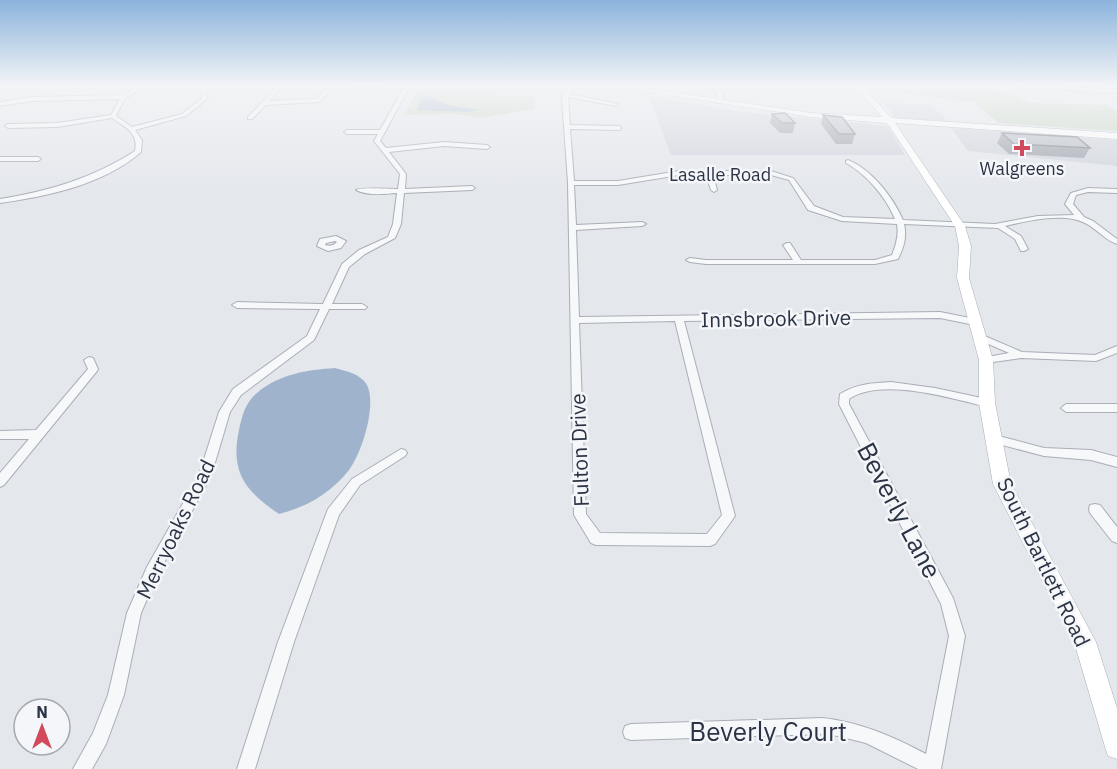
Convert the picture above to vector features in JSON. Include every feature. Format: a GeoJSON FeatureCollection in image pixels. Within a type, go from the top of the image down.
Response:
{"type":"FeatureCollection","features":[{"type":"Feature","properties":{"kind":"main road"},"geometry":{"type":"LineString","coordinates":[[890,122],[1117,136]]}},
{"type":"Feature","properties":{"kind":"main road","name":"South Bartlett Road"},"geometry":{"type":"LineString","coordinates":[[890,122],[960,226],[965,246],[963,278],[986,360],[987,403],[1002,484],[1084,642],[1117,747]]}},
{"type":"Feature","properties":{"kind":"street"},"geometry":{"type":"LineString","coordinates":[[8,126],[57,125],[76,122]]}},
{"type":"Feature","properties":{"kind":"street"},"geometry":{"type":"LineString","coordinates":[[0,201],[65,189],[100,176],[138,152],[141,142],[131,129],[121,122]]}},
{"type":"Feature","properties":{"kind":"street"},"geometry":{"type":"LineString","coordinates":[[131,129],[158,122]]}},
{"type":"Feature","properties":{"kind":"street"},"geometry":{"type":"LineString","coordinates":[[347,132],[381,132],[387,122]]}},
{"type":"Feature","properties":{"kind":"street","name":"Fulton Drive"},"geometry":{"type":"LineString","coordinates":[[568,122],[572,183],[580,515],[596,539],[710,540],[729,516],[679,320]]}},
{"type":"Feature","properties":{"kind":"street"},"geometry":{"type":"LineString","coordinates":[[568,127],[619,128]]}},
{"type":"Feature","properties":{"kind":"street","name":"Merryoaks Road"},"geometry":{"type":"LineString","coordinates":[[82,769],[100,738],[116,695],[134,613],[152,571],[204,476],[225,412],[237,392],[311,338],[324,306],[345,266],[362,252],[391,238],[397,224],[403,174],[378,141],[381,132]]}},
{"type":"Feature","properties":{"kind":"street"},"geometry":{"type":"LineString","coordinates":[[386,150],[444,144],[487,147]]}},
{"type":"Feature","properties":{"kind":"street"},"geometry":{"type":"LineString","coordinates":[[0,159],[38,159]]}},
{"type":"Feature","properties":{"kind":"street"},"geometry":{"type":"LineString","coordinates":[[690,260],[706,262],[874,262],[895,257],[900,248],[902,223],[896,208],[859,167],[848,162]]}},
{"type":"Feature","properties":{"kind":"street"},"geometry":{"type":"LineString","coordinates":[[709,173],[714,190]]}},
{"type":"Feature","properties":{"kind":"street","name":"Lasalle Road"},"geometry":{"type":"LineString","coordinates":[[572,183],[618,183],[656,175],[709,173],[783,175],[791,179],[811,208],[842,219],[960,226],[999,225],[1017,220],[1082,219]]}},
{"type":"Feature","properties":{"kind":"street"},"geometry":{"type":"LineString","coordinates":[[359,190],[472,188]]}},
{"type":"Feature","properties":{"kind":"street"},"geometry":{"type":"LineString","coordinates":[[65,189],[74,196]]}},
{"type":"Feature","properties":{"kind":"street"},"geometry":{"type":"LineString","coordinates":[[1117,191],[1088,190],[1073,194],[1069,204],[1082,219],[1105,237],[1117,242]]}},
{"type":"Feature","properties":{"kind":"street"},"geometry":{"type":"LineString","coordinates":[[572,228],[642,224]]}},
{"type":"Feature","properties":{"kind":"street"},"geometry":{"type":"LineString","coordinates":[[999,225],[1026,245]]}},
{"type":"Feature","properties":{"kind":"street"},"geometry":{"type":"LineString","coordinates":[[341,245],[362,252]]}},
{"type":"Feature","properties":{"kind":"street"},"geometry":{"type":"LineString","coordinates":[[787,245],[798,261]]}},
{"type":"Feature","properties":{"kind":"street"},"geometry":{"type":"LineString","coordinates":[[237,305],[362,307]]}},
{"type":"Feature","properties":{"kind":"street","name":"Innsbrook Drive"},"geometry":{"type":"LineString","coordinates":[[575,320],[940,315],[975,322]]}},
{"type":"Feature","properties":{"kind":"street"},"geometry":{"type":"LineString","coordinates":[[980,337],[1022,355]]}},
{"type":"Feature","properties":{"kind":"street"},"geometry":{"type":"LineString","coordinates":[[986,360],[1022,355],[1096,358],[1117,349]]}},
{"type":"Feature","properties":{"kind":"street"},"geometry":{"type":"LineString","coordinates":[[0,482],[93,369],[89,360]]}},
{"type":"Feature","properties":{"kind":"street","name":"Beverly Lane"},"geometry":{"type":"LineString","coordinates":[[932,768],[957,636],[948,603],[844,404],[844,398],[856,388],[919,388],[987,403]]}},
{"type":"Feature","properties":{"kind":"street"},"geometry":{"type":"LineString","coordinates":[[1066,408],[1113,408],[1117,418]]}},
{"type":"Feature","properties":{"kind":"street"},"geometry":{"type":"LineString","coordinates":[[0,435],[40,435]]}},
{"type":"Feature","properties":{"kind":"street"},"geometry":{"type":"LineString","coordinates":[[995,439],[1044,452],[1091,456],[1117,462]]}},
{"type":"Feature","properties":{"kind":"street"},"geometry":{"type":"LineString","coordinates":[[246,769],[286,642],[333,513],[356,482],[401,453]]}},
{"type":"Feature","properties":{"kind":"street"},"geometry":{"type":"LineString","coordinates":[[1095,509],[1117,537]]}},
{"type":"Feature","properties":{"kind":"street","name":"Beverly Court"},"geometry":{"type":"LineString","coordinates":[[631,732],[822,726],[849,728],[876,737],[932,768]]}},
{"type":"Feature","properties":{"kind":"shaded area"},"geometry":{"type":"Polygon","coordinates":[[[659,122],[845,122],[888,126],[905,155],[671,155],[659,122]]]}},
{"type":"Feature","properties":{"kind":"shaded area"},"geometry":{"type":"Polygon","coordinates":[[[951,128],[1117,140],[1117,166],[968,151],[951,128]]]}},
{"type":"Feature","properties":{"kind":"green space"},"geometry":{"type":"Polygon","coordinates":[[[1117,122],[1117,131],[998,123],[1117,122]]]}},
{"type":"Feature","properties":{"kind":"water"},"geometry":{"type":"Polygon","coordinates":[[[335,368],[361,378],[370,394],[367,429],[359,452],[349,470],[334,486],[309,503],[279,514],[267,506],[249,488],[239,469],[237,445],[245,410],[253,397],[275,381],[304,372],[335,368]]]}},
{"type":"Feature","properties":{"kind":"building"},"geometry":{"type":"Polygon","coordinates":[[[829,122],[846,122],[855,134],[839,134],[829,122]]]}},
{"type":"Feature","properties":{"kind":"building"},"geometry":{"type":"Polygon","coordinates":[[[1002,133],[1077,137],[1090,148],[1014,144],[1002,133]]]}},
{"type":"Feature","properties":{"kind":"place","name":"Walgreens"},"geometry":{"type":"Point","coordinates":[1022,148]}}]}
